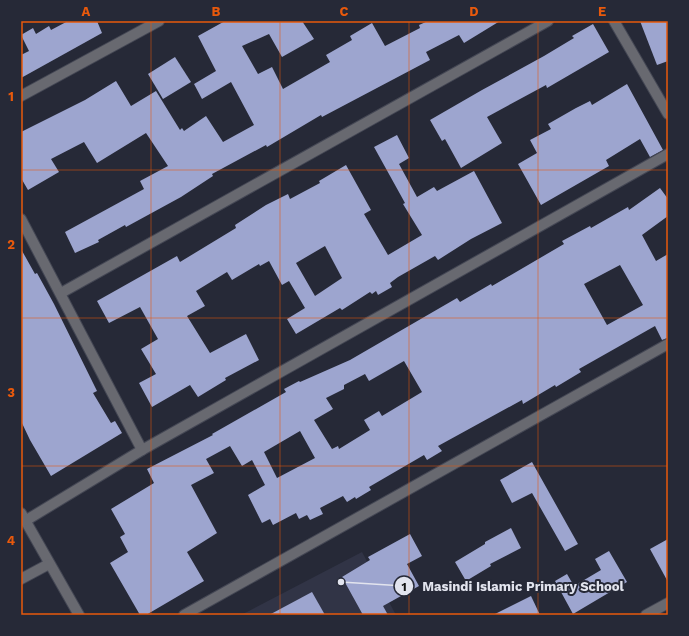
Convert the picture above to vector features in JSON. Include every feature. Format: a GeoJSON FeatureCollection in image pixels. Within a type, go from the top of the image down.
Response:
{"type":"FeatureCollection","features":[{"type":"Feature","properties":{"kind":"street"},"geometry":{"type":"LineString","coordinates":[[21,96],[159,21]]}},
{"type":"Feature","properties":{"kind":"street"},"geometry":{"type":"LineString","coordinates":[[61,293],[548,21]]}},
{"type":"Feature","properties":{"kind":"street"},"geometry":{"type":"LineString","coordinates":[[614,21],[668,114]]}},
{"type":"Feature","properties":{"kind":"street"},"geometry":{"type":"LineString","coordinates":[[79,615],[23,517],[668,154]]}},
{"type":"Feature","properties":{"kind":"street"},"geometry":{"type":"LineString","coordinates":[[21,219],[142,450]]}},
{"type":"Feature","properties":{"kind":"street"},"geometry":{"type":"LineString","coordinates":[[184,615],[668,344]]}},
{"type":"Feature","properties":{"kind":"street"},"geometry":{"type":"LineString","coordinates":[[21,579],[49,564]]}},
{"type":"Feature","properties":{"kind":"street"},"geometry":{"type":"LineString","coordinates":[[646,615],[668,603]]}},
{"type":"Feature","properties":{"kind":"shaded area"},"geometry":{"type":"Polygon","coordinates":[[[362,552],[396,615],[240,615],[247,612],[362,552]]]}},
{"type":"Feature","properties":{"kind":"building"},"geometry":{"type":"Polygon","coordinates":[[[68,21],[97,21],[102,33],[21,78],[21,55],[29,51],[21,35],[33,28],[36,34],[49,26],[51,30],[68,21]]]}},
{"type":"Feature","properties":{"kind":"building"},"geometry":{"type":"Polygon","coordinates":[[[225,21],[302,21],[314,39],[282,57],[269,34],[242,46],[258,74],[272,67],[283,89],[330,62],[326,55],[352,40],[350,36],[372,23],[385,46],[420,28],[419,25],[428,21],[500,21],[464,43],[459,35],[426,52],[430,60],[322,117],[321,115],[267,147],[266,145],[212,174],[213,176],[181,197],[126,227],[125,225],[98,240],[99,242],[75,253],[65,232],[144,189],[140,181],[168,166],[146,133],[97,163],[84,142],[51,159],[59,172],[28,190],[21,178],[21,132],[85,100],[116,81],[131,106],[156,91],[180,130],[182,128],[184,131],[206,116],[223,142],[254,125],[231,82],[202,99],[194,84],[216,71],[198,36],[225,21]]]}},
{"type":"Feature","properties":{"kind":"building"},"geometry":{"type":"Polygon","coordinates":[[[640,21],[668,21],[668,61],[657,65],[640,21]]]}},
{"type":"Feature","properties":{"kind":"building"},"geometry":{"type":"Polygon","coordinates":[[[593,24],[609,52],[547,88],[546,85],[487,117],[502,143],[461,168],[445,139],[442,141],[430,120],[544,56],[574,38],[572,36],[593,24]]]}},
{"type":"Feature","properties":{"kind":"building"},"geometry":{"type":"Polygon","coordinates":[[[175,57],[191,82],[163,99],[148,74],[175,57]]]}},
{"type":"Feature","properties":{"kind":"building"},"geometry":{"type":"Polygon","coordinates":[[[627,84],[663,150],[650,157],[640,139],[606,160],[609,166],[541,205],[518,164],[537,153],[530,140],[551,129],[548,124],[590,101],[592,105],[627,84]]]}},
{"type":"Feature","properties":{"kind":"building"},"geometry":{"type":"Polygon","coordinates":[[[397,135],[409,158],[399,164],[417,197],[434,187],[437,191],[474,171],[502,223],[471,239],[438,260],[435,256],[398,277],[390,283],[392,287],[378,295],[376,291],[372,294],[370,292],[342,310],[340,308],[296,334],[287,319],[305,308],[289,281],[282,285],[269,261],[260,266],[259,264],[232,280],[227,272],[196,291],[205,306],[187,316],[210,353],[246,334],[259,360],[225,378],[226,380],[198,397],[190,385],[152,407],[139,383],[156,374],[141,349],[158,339],[140,307],[109,323],[97,301],[177,256],[180,262],[236,228],[235,225],[266,205],[288,194],[290,199],[320,183],[319,181],[346,165],[371,210],[364,214],[388,255],[422,235],[403,204],[405,203],[374,147],[397,135]],[[325,246],[296,263],[315,296],[342,278],[325,246]]]}},
{"type":"Feature","properties":{"kind":"building"},"geometry":{"type":"Polygon","coordinates":[[[660,188],[668,199],[668,216],[642,235],[656,261],[668,254],[668,338],[662,340],[655,326],[579,369],[581,372],[556,387],[555,385],[523,404],[522,400],[438,446],[442,451],[427,460],[424,455],[369,487],[371,490],[356,499],[355,497],[347,502],[343,496],[320,508],[323,514],[310,520],[307,515],[299,519],[296,513],[273,525],[270,519],[262,523],[248,495],[265,485],[252,460],[242,466],[230,446],[206,459],[214,473],[191,485],[217,533],[187,552],[204,581],[146,615],[140,615],[110,563],[128,552],[120,537],[125,534],[111,509],[154,483],[147,469],[213,435],[212,434],[286,392],[284,389],[299,381],[300,382],[350,360],[457,298],[460,302],[491,284],[492,286],[564,244],[562,241],[590,226],[591,228],[628,207],[629,210],[660,188]],[[620,265],[584,284],[607,325],[643,305],[620,265]],[[404,361],[369,381],[365,374],[344,385],[344,389],[326,398],[333,409],[314,420],[332,449],[338,446],[339,449],[370,430],[364,420],[379,411],[382,416],[422,392],[404,361]],[[300,431],[264,452],[277,478],[315,458],[300,431]]]}},
{"type":"Feature","properties":{"kind":"building"},"geometry":{"type":"Polygon","coordinates":[[[21,249],[35,274],[37,273],[54,304],[97,391],[93,393],[111,423],[115,421],[122,433],[51,476],[21,421],[21,249]]]}},
{"type":"Feature","properties":{"kind":"building"},"geometry":{"type":"Polygon","coordinates":[[[532,462],[578,544],[565,551],[532,493],[512,503],[500,480],[532,462]]]}},
{"type":"Feature","properties":{"kind":"building"},"geometry":{"type":"Polygon","coordinates":[[[511,528],[521,548],[490,564],[491,566],[466,581],[455,562],[485,544],[485,542],[511,528]]]}},
{"type":"Feature","properties":{"kind":"building"},"geometry":{"type":"Polygon","coordinates":[[[410,534],[422,556],[407,564],[419,586],[383,606],[388,615],[363,615],[342,577],[370,560],[368,557],[410,534]]]}},
{"type":"Feature","properties":{"kind":"building"},"geometry":{"type":"Polygon","coordinates":[[[668,539],[668,582],[650,549],[668,539]]]}},
{"type":"Feature","properties":{"kind":"building"},"geometry":{"type":"Polygon","coordinates":[[[609,551],[627,582],[573,614],[555,581],[567,574],[574,586],[601,570],[595,559],[609,551]]]}},
{"type":"Feature","properties":{"kind":"building"},"geometry":{"type":"Polygon","coordinates":[[[312,592],[325,615],[269,615],[312,592]]]}},
{"type":"Feature","properties":{"kind":"building"},"geometry":{"type":"Polygon","coordinates":[[[531,596],[540,615],[493,615],[531,596]]]}},
{"type":"Feature","properties":{"kind":"place","name":"Masindi Islamic Primary School"},"geometry":{"type":"Point","coordinates":[341,582]}}]}
